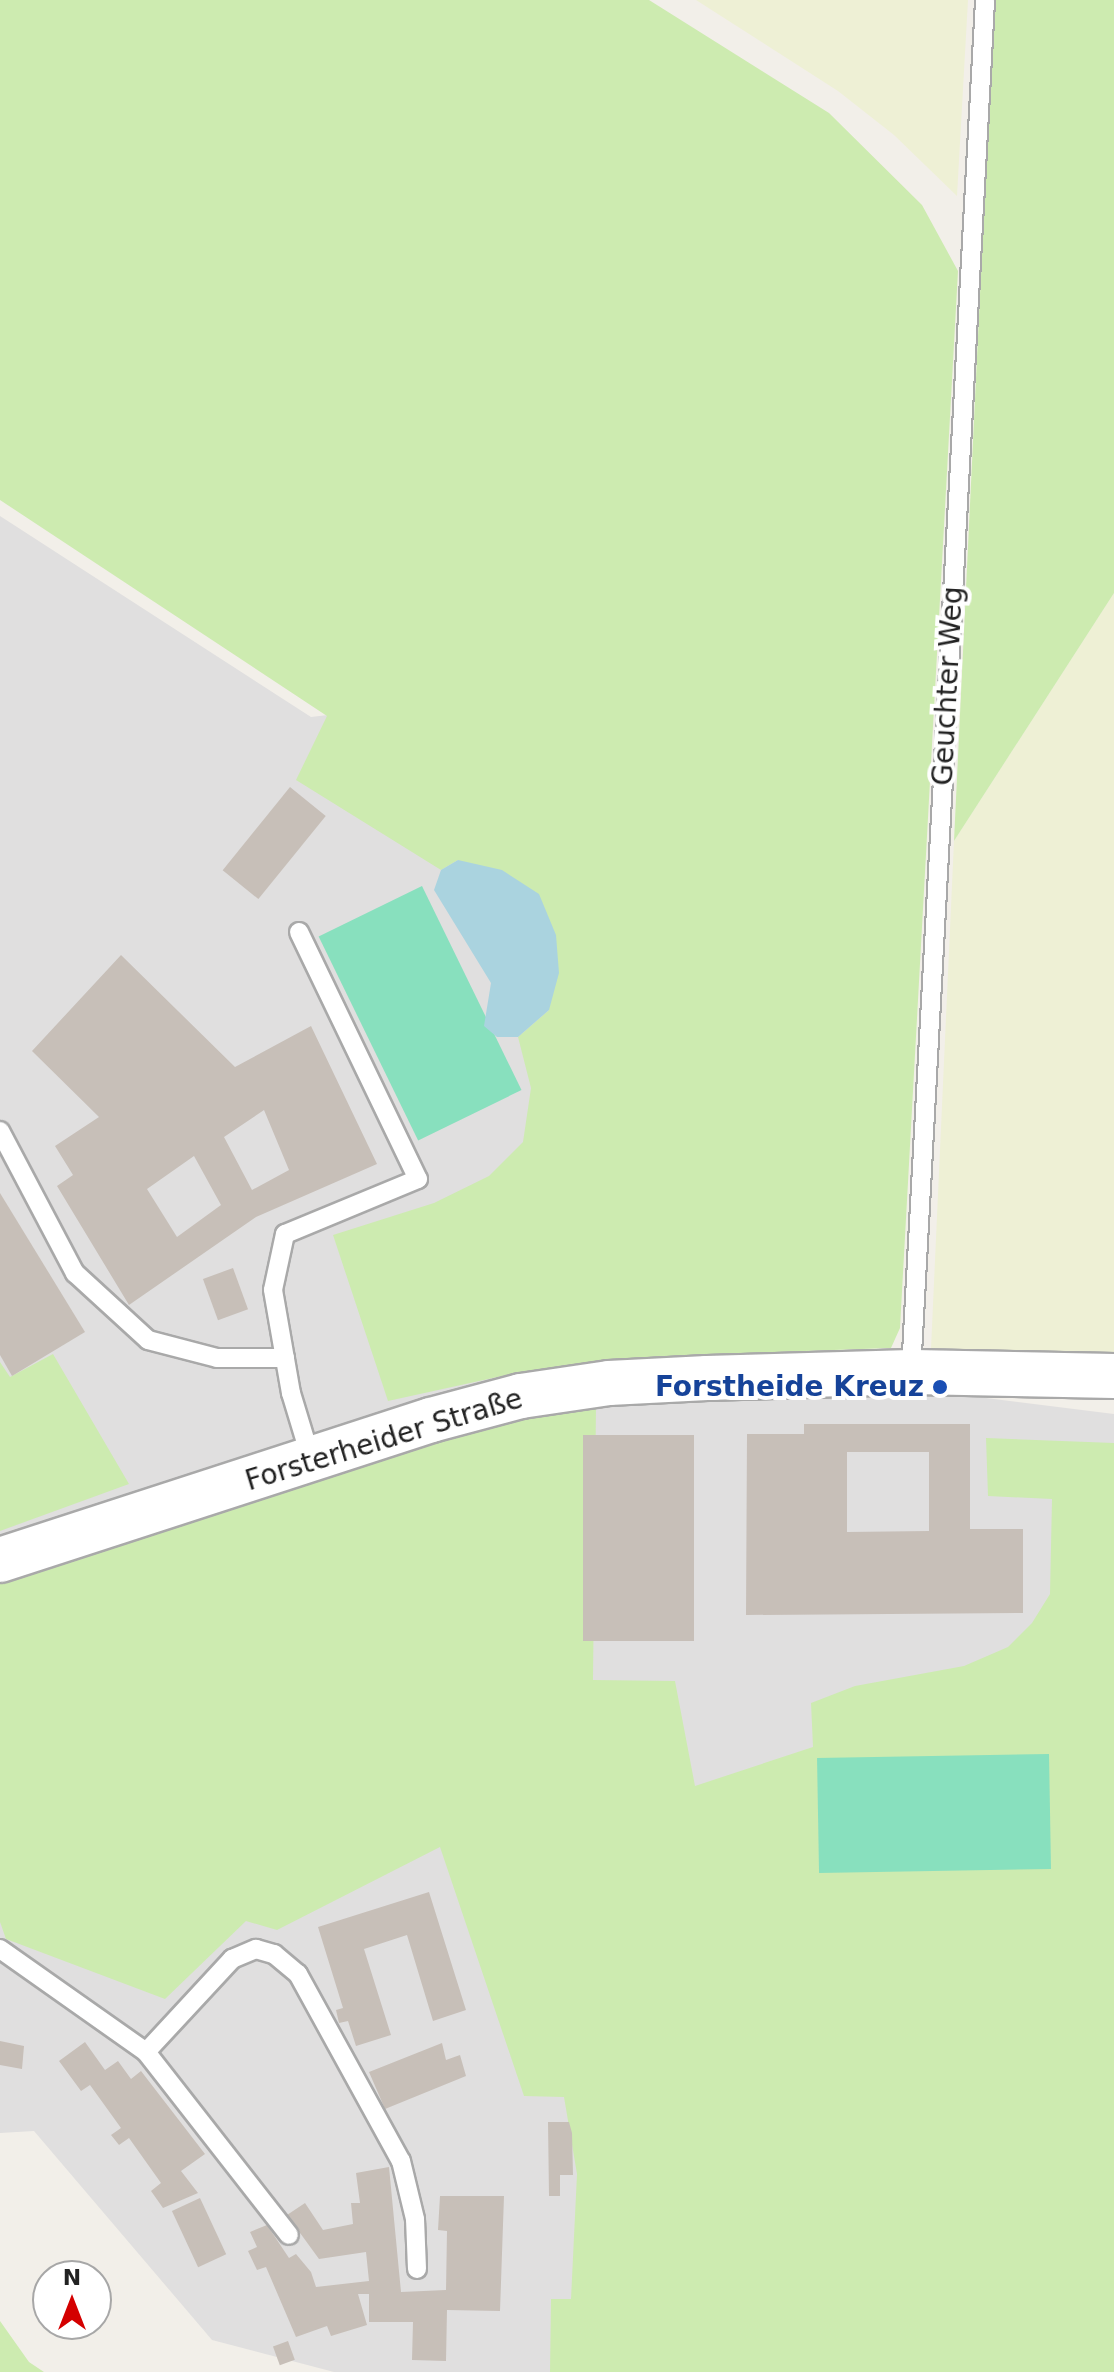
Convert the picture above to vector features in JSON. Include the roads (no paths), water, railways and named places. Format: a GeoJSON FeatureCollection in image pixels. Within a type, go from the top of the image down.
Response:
{"type":"FeatureCollection","features":[{"type":"Feature","properties":{"kind":"street","name":"Forsterheider Straße"},"geometry":{"type":"LineString","coordinates":[[0,1560],[311,1459],[506,1400],[609,1383],[911,1372],[1114,1376]]}},
{"type":"Feature","properties":{"kind":"lane","name":"Geuchter Weg"},"geometry":{"type":"LineString","coordinates":[[911,1372],[985,0]]}},
{"type":"Feature","properties":{"kind":"lane"},"geometry":{"type":"LineString","coordinates":[[299,932],[418,1179],[285,1234],[273,1290],[285,1358],[311,1459]]}},
{"type":"Feature","properties":{"kind":"lane"},"geometry":{"type":"LineString","coordinates":[[0,1131],[75,1273],[148,1340],[217,1358],[285,1358]]}},
{"type":"Feature","properties":{"kind":"lane"},"geometry":{"type":"LineString","coordinates":[[0,1949],[146,2052],[289,2235]]}},
{"type":"Feature","properties":{"kind":"lane"},"geometry":{"type":"LineString","coordinates":[[146,2052],[232,1959],[256,1949],[274,1954],[298,1974],[401,2161],[415,2219],[417,2269]]}},
{"type":"Feature","properties":{"kind":"water"},"geometry":{"type":"Polygon","coordinates":[[[458,860],[502,870],[539,894],[556,935],[559,973],[549,1010],[518,1037],[497,1037],[484,1026],[491,983],[434,890],[441,870],[458,860]]]}},
{"type":"Feature","properties":{"kind":"place","name":"Forstheide Kreuz"},"geometry":{"type":"Point","coordinates":[940,1387]}}]}
